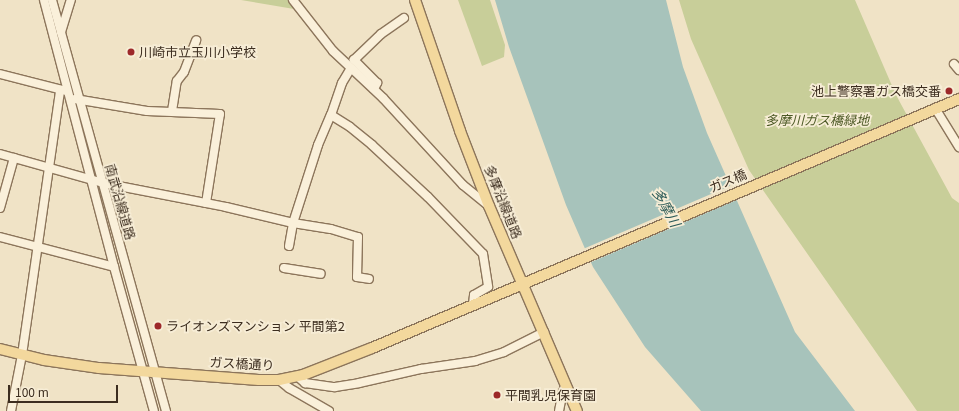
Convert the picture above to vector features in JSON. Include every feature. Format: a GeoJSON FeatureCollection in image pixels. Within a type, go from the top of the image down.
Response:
{"type":"FeatureCollection","features":[{"type":"Feature","properties":{"kind":"main road","name":"多摩沿線道路"},"geometry":{"type":"LineString","coordinates":[[415,0],[460,131],[489,206],[577,411]]}},
{"type":"Feature","properties":{"kind":"main road","name":"ガス橋"},"geometry":{"type":"LineString","coordinates":[[537,276],[932,109],[959,99]]}},
{"type":"Feature","properties":{"kind":"main road","name":"ガス橋通り"},"geometry":{"type":"LineString","coordinates":[[0,349],[68,364],[259,380],[278,380],[297,376],[335,363],[473,305],[537,276]]}},
{"type":"Feature","properties":{"kind":"street","name":"南武沿線道路"},"geometry":{"type":"LineString","coordinates":[[44,0],[114,267],[154,411]]}},
{"type":"Feature","properties":{"kind":"street","name":"南武沿線道路"},"geometry":{"type":"LineString","coordinates":[[52,0],[61,32],[69,95],[103,183],[166,411]]}},
{"type":"Feature","properties":{"kind":"street"},"geometry":{"type":"LineString","coordinates":[[61,32],[71,0]]}},
{"type":"Feature","properties":{"kind":"street"},"geometry":{"type":"LineString","coordinates":[[294,0],[320,38],[374,89],[463,185],[489,206]]}},
{"type":"Feature","properties":{"kind":"street"},"geometry":{"type":"LineString","coordinates":[[374,89],[377,83],[354,60],[381,34],[404,18]]}},
{"type":"Feature","properties":{"kind":"street"},"geometry":{"type":"LineString","coordinates":[[172,111],[177,82],[184,72],[196,40]]}},
{"type":"Feature","properties":{"kind":"street"},"geometry":{"type":"LineString","coordinates":[[289,246],[293,223],[318,145],[331,115],[339,88],[351,68]]}},
{"type":"Feature","properties":{"kind":"street"},"geometry":{"type":"LineString","coordinates":[[0,74],[69,95],[147,111],[220,114],[206,202]]}},
{"type":"Feature","properties":{"kind":"street"},"geometry":{"type":"LineString","coordinates":[[11,411],[22,355],[48,168],[69,95]]}},
{"type":"Feature","properties":{"kind":"street"},"geometry":{"type":"LineString","coordinates":[[932,109],[959,147]]}},
{"type":"Feature","properties":{"kind":"street"},"geometry":{"type":"LineString","coordinates":[[331,115],[350,127],[372,145],[428,197],[482,254],[488,287],[474,295],[473,305]]}},
{"type":"Feature","properties":{"kind":"street"},"geometry":{"type":"LineString","coordinates":[[0,154],[103,183],[206,202],[293,223],[331,229],[358,236],[357,278],[369,279]]}},
{"type":"Feature","properties":{"kind":"street"},"geometry":{"type":"LineString","coordinates":[[0,208],[14,158]]}},
{"type":"Feature","properties":{"kind":"street"},"geometry":{"type":"LineString","coordinates":[[0,237],[114,267]]}},
{"type":"Feature","properties":{"kind":"street"},"geometry":{"type":"LineString","coordinates":[[284,268],[321,274]]}},
{"type":"Feature","properties":{"kind":"street"},"geometry":{"type":"LineString","coordinates":[[297,376],[305,383],[335,387],[359,383],[421,369],[475,361],[504,352],[544,332]]}},
{"type":"Feature","properties":{"kind":"street"},"geometry":{"type":"LineString","coordinates":[[278,380],[329,411]]}},
{"type":"Feature","properties":{"kind":"street"},"geometry":{"type":"LineString","coordinates":[[559,411],[562,395],[566,386]]}},
{"type":"Feature","properties":{"kind":"green space"},"geometry":{"type":"Polygon","coordinates":[[[241,0],[289,0],[294,9],[241,0]]]}},
{"type":"Feature","properties":{"kind":"green space"},"geometry":{"type":"Polygon","coordinates":[[[458,0],[490,0],[505,45],[504,57],[482,66],[458,0]]]}},
{"type":"Feature","properties":{"kind":"green space","name":"多摩川ガス橋緑地"},"geometry":{"type":"Polygon","coordinates":[[[679,0],[855,0],[896,95],[952,198],[959,203],[959,411],[917,411],[749,170],[691,39],[679,0]]]}},
{"type":"Feature","properties":{"kind":"water","name":"多摩川"},"geometry":{"type":"Polygon","coordinates":[[[495,0],[666,0],[683,67],[707,133],[795,332],[855,411],[701,411],[645,347],[593,267],[566,205],[509,47],[495,0]]]}},
{"type":"Feature","properties":{"kind":"pier"},"geometry":{"type":"Polygon","coordinates":[[[732,185],[739,199],[589,263],[583,249],[732,185]]]}},
{"type":"Feature","properties":{"kind":"place","name":"川崎市立玉川小学校"},"geometry":{"type":"Point","coordinates":[131,52]}},
{"type":"Feature","properties":{"kind":"place","name":"池上警察署ガス橋交番"},"geometry":{"type":"Point","coordinates":[949,91]}},
{"type":"Feature","properties":{"kind":"place","name":"ライオンズマンション 平間第2"},"geometry":{"type":"Point","coordinates":[158,326]}},
{"type":"Feature","properties":{"kind":"place","name":"平間乳児保育園"},"geometry":{"type":"Point","coordinates":[497,395]}}]}
